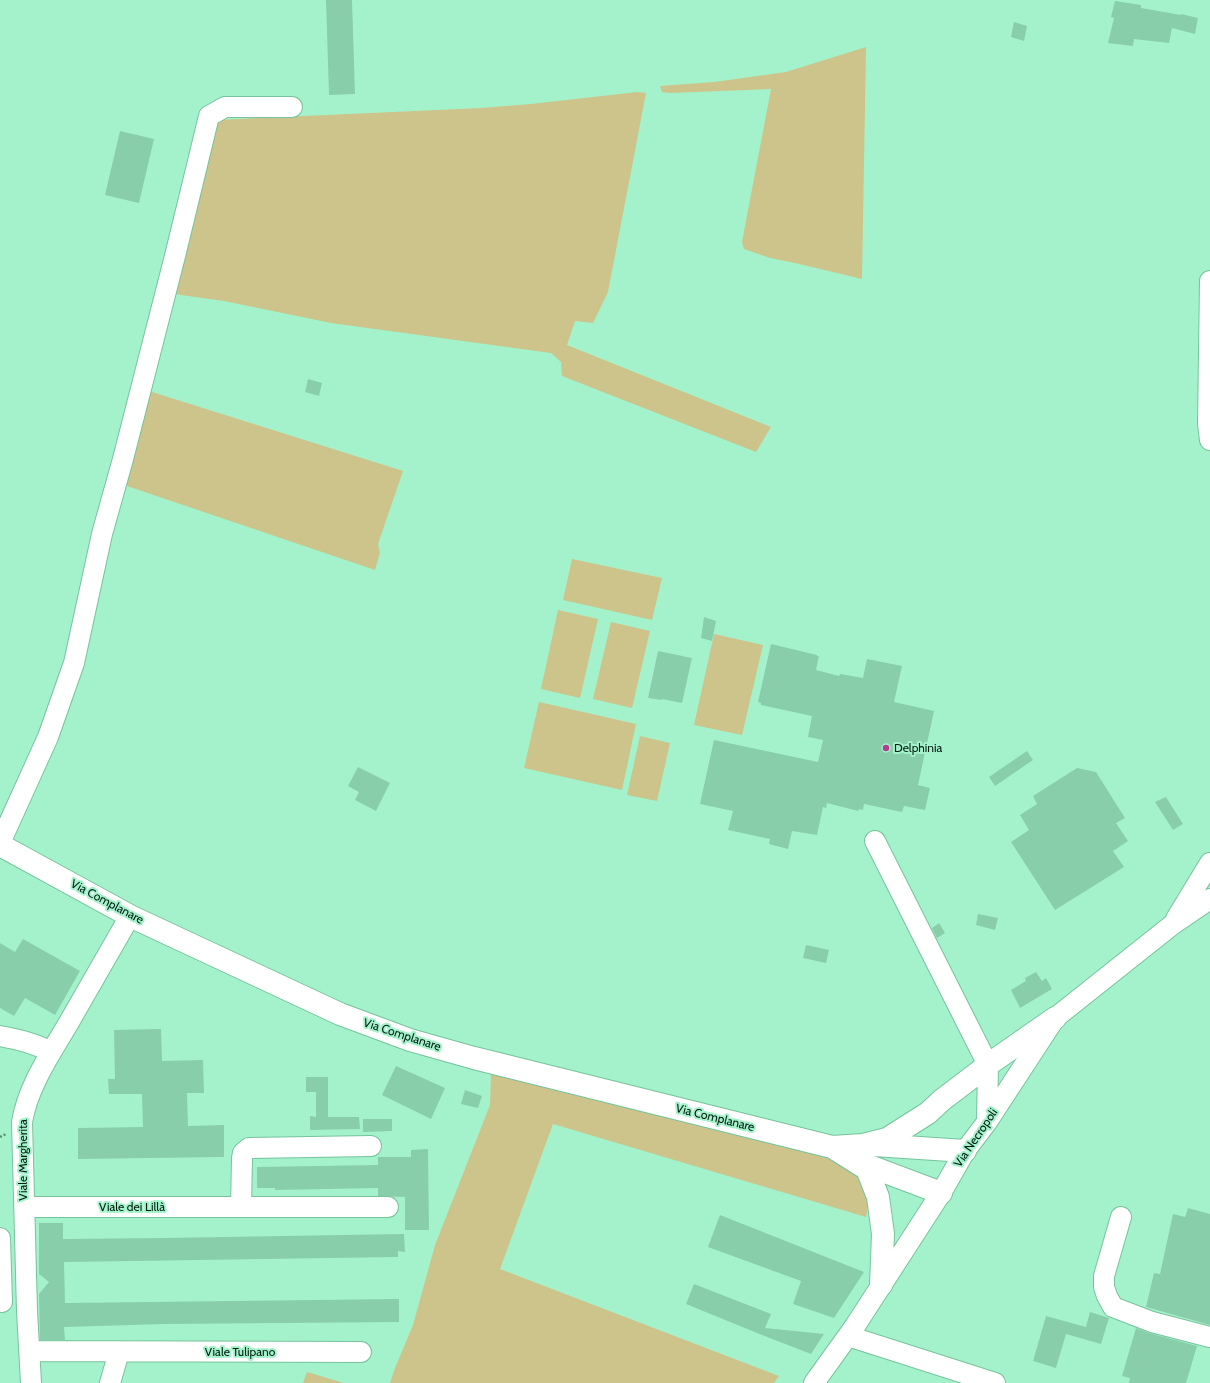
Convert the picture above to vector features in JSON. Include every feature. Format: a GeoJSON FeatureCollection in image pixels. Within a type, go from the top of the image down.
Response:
{"type":"FeatureCollection","features":[{"type":"Feature","properties":{"kind":"main road","name":"Via Complanare"},"geometry":{"type":"LineString","coordinates":[[0,844],[130,916],[340,1014],[410,1040],[474,1058],[832,1147],[858,1152]]}},
{"type":"Feature","properties":{"kind":"main road"},"geometry":{"type":"LineString","coordinates":[[858,1152],[902,1131],[928,1113],[942,1100],[988,1065],[1056,1018]]}},
{"type":"Feature","properties":{"kind":"main road"},"geometry":{"type":"LineString","coordinates":[[858,1152],[965,1151]]}},
{"type":"Feature","properties":{"kind":"main road"},"geometry":{"type":"LineString","coordinates":[[858,1152],[941,1193]]}},
{"type":"Feature","properties":{"kind":"main road"},"geometry":{"type":"LineString","coordinates":[[858,1152],[867,1169],[878,1197],[883,1234],[881,1285]]}},
{"type":"Feature","properties":{"kind":"street"},"geometry":{"type":"LineString","coordinates":[[0,844],[48,737],[74,663],[102,534],[123,459],[173,264],[209,116],[225,107],[292,107]]}},
{"type":"Feature","properties":{"kind":"street"},"geometry":{"type":"LineString","coordinates":[[1210,281],[1208,424],[1210,440]]}},
{"type":"Feature","properties":{"kind":"street"},"geometry":{"type":"LineString","coordinates":[[875,841],[988,1065],[987,1122]]}},
{"type":"Feature","properties":{"kind":"street"},"geometry":{"type":"LineString","coordinates":[[1172,925],[1210,864]]}},
{"type":"Feature","properties":{"kind":"street"},"geometry":{"type":"LineString","coordinates":[[1172,925],[1210,899]]}},
{"type":"Feature","properties":{"kind":"street","name":"Viale Margherita"},"geometry":{"type":"LineString","coordinates":[[31,1383],[26,1291],[22,1122],[24,1110],[35,1082],[51,1052],[130,916]]}},
{"type":"Feature","properties":{"kind":"street","name":"Via Necropoli"},"geometry":{"type":"LineString","coordinates":[[814,1383],[848,1336],[941,1193],[965,1151],[987,1122],[1056,1018],[1172,925]]}},
{"type":"Feature","properties":{"kind":"street"},"geometry":{"type":"LineString","coordinates":[[0,1036],[38,1045],[51,1052]]}},
{"type":"Feature","properties":{"kind":"street"},"geometry":{"type":"LineString","coordinates":[[241,1207],[242,1158],[243,1153],[249,1148],[371,1146]]}},
{"type":"Feature","properties":{"kind":"street","name":"Viale dei Lillà"},"geometry":{"type":"LineString","coordinates":[[24,1207],[388,1207]]}},
{"type":"Feature","properties":{"kind":"street"},"geometry":{"type":"LineString","coordinates":[[1121,1217],[1104,1276],[1104,1287],[1113,1307],[1152,1322],[1210,1337]]}},
{"type":"Feature","properties":{"kind":"street"},"geometry":{"type":"LineString","coordinates":[[0,1238],[3,1302],[15,1312],[27,1311]]}},
{"type":"Feature","properties":{"kind":"street"},"geometry":{"type":"LineString","coordinates":[[3,1302],[11,1294],[26,1291]]}},
{"type":"Feature","properties":{"kind":"street"},"geometry":{"type":"LineString","coordinates":[[848,1336],[995,1383]]}},
{"type":"Feature","properties":{"kind":"street","name":"Viale Tulipano"},"geometry":{"type":"LineString","coordinates":[[29,1351],[361,1352]]}},
{"type":"Feature","properties":{"kind":"street"},"geometry":{"type":"LineString","coordinates":[[110,1383],[119,1352]]}},
{"type":"Feature","properties":{"kind":"shaded area"},"geometry":{"type":"Polygon","coordinates":[[[866,47],[862,279],[770,258],[744,249],[742,242],[771,89],[670,93],[662,92],[660,86],[714,82],[786,72],[866,47]]]}},
{"type":"Feature","properties":{"kind":"shaded area"},"geometry":{"type":"Polygon","coordinates":[[[637,92],[646,93],[608,292],[593,323],[575,321],[567,345],[771,427],[756,452],[562,376],[561,362],[551,353],[331,323],[224,301],[174,294],[216,120],[481,108],[637,92]]]}},
{"type":"Feature","properties":{"kind":"shaded area"},"geometry":{"type":"Polygon","coordinates":[[[149,391],[403,471],[378,544],[380,553],[375,570],[124,485],[149,391]]]}},
{"type":"Feature","properties":{"kind":"shaded area"},"geometry":{"type":"Polygon","coordinates":[[[572,559],[662,578],[652,620],[563,600],[572,559]]]}},
{"type":"Feature","properties":{"kind":"shaded area"},"geometry":{"type":"Polygon","coordinates":[[[558,610],[598,619],[580,698],[541,689],[558,610]]]}},
{"type":"Feature","properties":{"kind":"shaded area"},"geometry":{"type":"Polygon","coordinates":[[[611,622],[650,631],[632,708],[593,699],[611,622]]]}},
{"type":"Feature","properties":{"kind":"shaded area"},"geometry":{"type":"Polygon","coordinates":[[[714,634],[763,645],[742,735],[694,725],[714,634]]]}},
{"type":"Feature","properties":{"kind":"shaded area"},"geometry":{"type":"Polygon","coordinates":[[[539,702],[636,724],[622,790],[524,768],[539,702]]]}},
{"type":"Feature","properties":{"kind":"shaded area"},"geometry":{"type":"Polygon","coordinates":[[[640,736],[670,743],[657,801],[627,795],[640,736]]]}},
{"type":"Feature","properties":{"kind":"shaded area"},"geometry":{"type":"Polygon","coordinates":[[[491,1073],[840,1160],[854,1168],[870,1196],[866,1217],[553,1124],[500,1269],[779,1376],[774,1383],[390,1383],[413,1325],[435,1245],[490,1105],[491,1073]]]}},
{"type":"Feature","properties":{"kind":"shaded area"},"geometry":{"type":"Polygon","coordinates":[[[307,1372],[344,1383],[303,1383],[307,1372]]]}},
{"type":"Feature","properties":{"kind":"building"},"geometry":{"type":"Polygon","coordinates":[[[326,0],[352,0],[355,94],[329,95],[326,0]]]}},
{"type":"Feature","properties":{"kind":"building"},"geometry":{"type":"Polygon","coordinates":[[[1115,1],[1141,5],[1141,8],[1198,18],[1195,34],[1172,28],[1169,43],[1134,39],[1133,46],[1108,43],[1114,18],[1111,17],[1115,1]]]}},
{"type":"Feature","properties":{"kind":"building"},"geometry":{"type":"Polygon","coordinates":[[[1014,22],[1027,26],[1024,41],[1011,37],[1014,22]]]}},
{"type":"Feature","properties":{"kind":"building"},"geometry":{"type":"Polygon","coordinates":[[[120,131],[154,139],[139,203],[105,195],[120,131]]]}},
{"type":"Feature","properties":{"kind":"building"},"geometry":{"type":"Polygon","coordinates":[[[308,379],[322,383],[319,396],[305,392],[308,379]]]}},
{"type":"Feature","properties":{"kind":"building"},"geometry":{"type":"Polygon","coordinates":[[[704,617],[716,621],[712,641],[701,638],[704,617]]]}},
{"type":"Feature","properties":{"kind":"building","name":"Delphinia"},"geometry":{"type":"Polygon","coordinates":[[[771,644],[817,655],[819,656],[816,670],[839,676],[840,674],[863,678],[867,659],[902,666],[894,702],[934,711],[918,785],[930,788],[925,810],[904,806],[902,812],[864,804],[863,810],[859,809],[858,811],[827,803],[826,808],[823,807],[817,835],[792,831],[788,849],[769,844],[770,839],[728,830],[733,811],[700,804],[714,740],[818,762],[823,740],[808,737],[812,716],[761,705],[761,703],[758,702],[771,644]]]}},
{"type":"Feature","properties":{"kind":"building"},"geometry":{"type":"Polygon","coordinates":[[[658,651],[692,658],[682,703],[648,698],[658,651]]]}},
{"type":"Feature","properties":{"kind":"building"},"geometry":{"type":"Polygon","coordinates":[[[1027,751],[1033,760],[995,786],[989,777],[1027,751]]]}},
{"type":"Feature","properties":{"kind":"building"},"geometry":{"type":"Polygon","coordinates":[[[358,767],[390,783],[376,811],[355,800],[359,792],[348,786],[358,767]]]}},
{"type":"Feature","properties":{"kind":"building"},"geometry":{"type":"Polygon","coordinates":[[[1077,768],[1096,772],[1125,818],[1116,823],[1128,841],[1113,851],[1124,867],[1055,910],[1011,842],[1029,830],[1020,815],[1037,804],[1033,796],[1077,768]]]}},
{"type":"Feature","properties":{"kind":"building"},"geometry":{"type":"Polygon","coordinates":[[[1166,797],[1183,824],[1173,830],[1155,802],[1166,797]]]}},
{"type":"Feature","properties":{"kind":"building"},"geometry":{"type":"Polygon","coordinates":[[[978,914],[998,918],[995,930],[976,925],[978,914]]]}},
{"type":"Feature","properties":{"kind":"building"},"geometry":{"type":"Polygon","coordinates":[[[939,923],[945,933],[937,938],[932,928],[939,923]]]}},
{"type":"Feature","properties":{"kind":"building"},"geometry":{"type":"Polygon","coordinates":[[[23,939],[80,971],[55,1015],[25,998],[14,1016],[0,1008],[0,943],[15,952],[23,939]]]}},
{"type":"Feature","properties":{"kind":"building"},"geometry":{"type":"Polygon","coordinates":[[[806,945],[829,950],[826,963],[803,958],[806,945]]]}},
{"type":"Feature","properties":{"kind":"building"},"geometry":{"type":"Polygon","coordinates":[[[1036,972],[1042,981],[1046,978],[1052,989],[1020,1008],[1011,990],[1026,981],[1025,978],[1036,972]]]}},
{"type":"Feature","properties":{"kind":"building"},"geometry":{"type":"Polygon","coordinates":[[[161,1029],[162,1061],[203,1060],[204,1093],[187,1093],[188,1126],[224,1125],[224,1157],[78,1159],[78,1128],[143,1127],[142,1094],[109,1094],[108,1079],[115,1079],[114,1030],[161,1029]]]}},
{"type":"Feature","properties":{"kind":"building"},"geometry":{"type":"Polygon","coordinates":[[[396,1066],[445,1088],[431,1119],[382,1095],[396,1066]]]}},
{"type":"Feature","properties":{"kind":"building"},"geometry":{"type":"Polygon","coordinates":[[[306,1077],[328,1077],[328,1117],[359,1117],[360,1129],[310,1130],[310,1116],[316,1117],[316,1092],[306,1092],[306,1077]]]}},
{"type":"Feature","properties":{"kind":"building"},"geometry":{"type":"Polygon","coordinates":[[[465,1090],[482,1096],[478,1108],[461,1104],[465,1090]]]}},
{"type":"Feature","properties":{"kind":"building"},"geometry":{"type":"Polygon","coordinates":[[[363,1119],[392,1119],[392,1131],[363,1132],[363,1119]]]}},
{"type":"Feature","properties":{"kind":"building"},"geometry":{"type":"Polygon","coordinates":[[[428,1149],[429,1230],[405,1230],[405,1197],[378,1196],[378,1188],[275,1190],[275,1188],[257,1188],[257,1167],[378,1165],[378,1157],[411,1157],[411,1150],[428,1149]]]}},
{"type":"Feature","properties":{"kind":"building"},"geometry":{"type":"Polygon","coordinates":[[[1188,1208],[1210,1214],[1210,1325],[1146,1307],[1154,1273],[1160,1274],[1173,1214],[1185,1217],[1188,1208]]]}},
{"type":"Feature","properties":{"kind":"building"},"geometry":{"type":"Polygon","coordinates":[[[720,1215],[864,1272],[834,1318],[793,1304],[801,1281],[708,1247],[720,1215]]]}},
{"type":"Feature","properties":{"kind":"building"},"geometry":{"type":"Polygon","coordinates":[[[39,1223],[63,1223],[63,1239],[404,1234],[405,1252],[398,1251],[398,1257],[64,1262],[65,1303],[399,1299],[399,1322],[164,1324],[64,1327],[65,1340],[40,1340],[39,1294],[49,1282],[39,1274],[39,1223]]]}},
{"type":"Feature","properties":{"kind":"building"},"geometry":{"type":"Polygon","coordinates":[[[694,1284],[771,1314],[765,1328],[824,1334],[811,1354],[686,1304],[694,1284]]]}},
{"type":"Feature","properties":{"kind":"building"},"geometry":{"type":"Polygon","coordinates":[[[1090,1312],[1109,1318],[1101,1344],[1066,1334],[1056,1368],[1033,1361],[1046,1316],[1086,1327],[1090,1312]]]}},
{"type":"Feature","properties":{"kind":"building"},"geometry":{"type":"Polygon","coordinates":[[[1136,1328],[1197,1346],[1186,1383],[1129,1383],[1130,1378],[1122,1376],[1136,1328]]]}},
{"type":"Feature","properties":{"kind":"place","name":"Delphinia"},"geometry":{"type":"Point","coordinates":[886,748]}}]}
